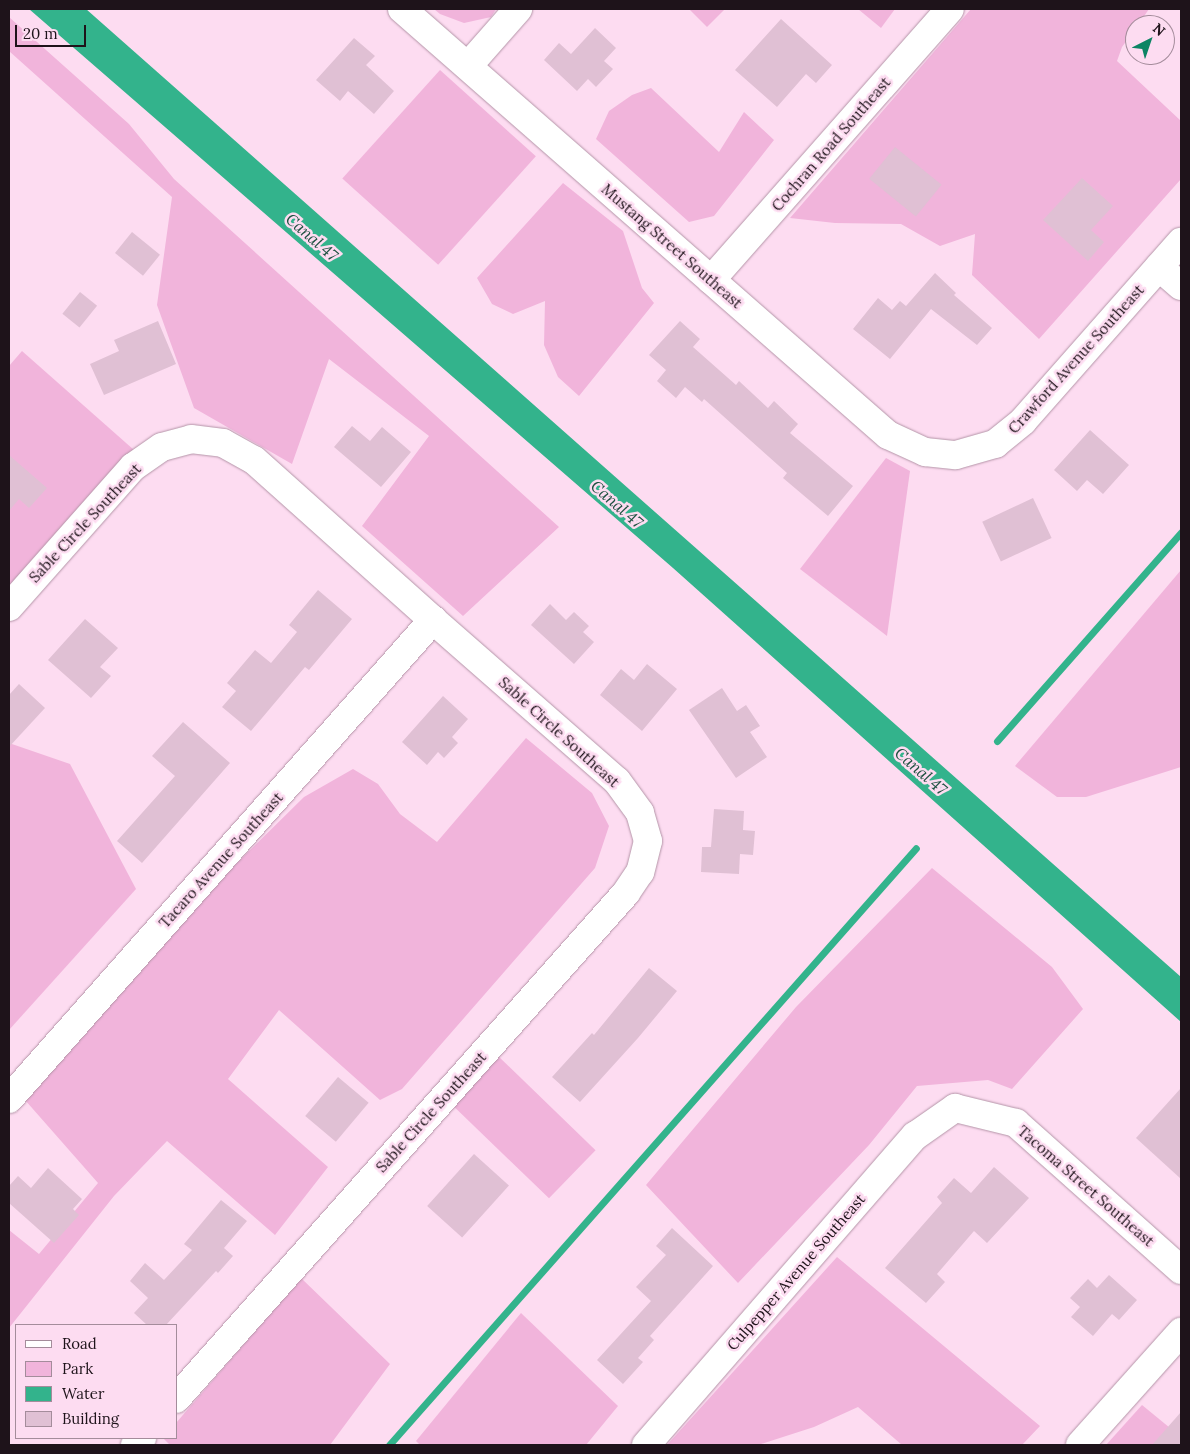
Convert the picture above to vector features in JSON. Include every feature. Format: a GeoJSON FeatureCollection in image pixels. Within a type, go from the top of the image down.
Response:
{"type":"FeatureCollection","features":[{"type":"Feature","properties":{"kind":"street","name":"Mustang Street Southeast"},"geometry":{"type":"LineString","coordinates":[[402,9],[888,435],[925,452],[956,455]]}},
{"type":"Feature","properties":{"kind":"street"},"geometry":{"type":"LineString","coordinates":[[468,66],[518,9]]}},
{"type":"Feature","properties":{"kind":"street","name":"Cochran Road Southeast"},"geometry":{"type":"LineString","coordinates":[[711,280],[950,9]]}},
{"type":"Feature","properties":{"kind":"street","name":"Crawford Avenue Southeast"},"geometry":{"type":"LineString","coordinates":[[956,455],[995,444],[1023,421],[1181,242]]}},
{"type":"Feature","properties":{"kind":"street"},"geometry":{"type":"LineString","coordinates":[[1159,267],[1181,286]]}},
{"type":"Feature","properties":{"kind":"street","name":"Sable Circle Southeast"},"geometry":{"type":"LineString","coordinates":[[9,607],[133,467],[162,447],[191,439],[223,443],[254,460],[617,781],[640,813],[648,841],[640,872],[626,894],[178,1397]]}},
{"type":"Feature","properties":{"kind":"street","name":"Tacaro Avenue Southeast"},"geometry":{"type":"LineString","coordinates":[[9,1098],[433,620]]}},
{"type":"Feature","properties":{"kind":"street","name":"Tacoma Street Southeast"},"geometry":{"type":"LineString","coordinates":[[954,1108],[1016,1123],[1181,1270]]}},
{"type":"Feature","properties":{"kind":"street","name":"Culpepper Avenue Southeast"},"geometry":{"type":"LineString","coordinates":[[646,1445],[915,1136],[954,1108]]}},
{"type":"Feature","properties":{"kind":"street"},"geometry":{"type":"LineString","coordinates":[[1080,1445],[1181,1332]]}},
{"type":"Feature","properties":{"kind":"green space"},"geometry":{"type":"Polygon","coordinates":[[[434,9],[496,9],[491,17],[464,23],[440,14],[434,9]]]}},
{"type":"Feature","properties":{"kind":"green space"},"geometry":{"type":"Polygon","coordinates":[[[689,9],[725,9],[707,27],[689,9]]]}},
{"type":"Feature","properties":{"kind":"green space"},"geometry":{"type":"Polygon","coordinates":[[[858,9],[895,9],[881,28],[858,9]]]}},
{"type":"Feature","properties":{"kind":"green space"},"geometry":{"type":"Polygon","coordinates":[[[971,9],[1149,9],[1145,15],[1125,15],[1125,43],[1117,61],[1181,121],[1181,179],[1039,339],[972,275],[975,234],[940,246],[901,224],[835,223],[790,218],[971,9]]]}},
{"type":"Feature","properties":{"kind":"green space"},"geometry":{"type":"Polygon","coordinates":[[[9,17],[129,124],[174,179],[559,527],[463,616],[362,526],[429,436],[329,359],[292,464],[194,408],[157,305],[172,197],[9,51],[9,17]]]}},
{"type":"Feature","properties":{"kind":"green space"},"geometry":{"type":"Polygon","coordinates":[[[440,70],[536,156],[438,265],[342,178],[440,70]]]}},
{"type":"Feature","properties":{"kind":"green space"},"geometry":{"type":"Polygon","coordinates":[[[651,88],[719,152],[744,112],[774,140],[714,216],[689,222],[596,139],[609,111],[632,95],[651,88]]]}},
{"type":"Feature","properties":{"kind":"green space"},"geometry":{"type":"Polygon","coordinates":[[[563,183],[623,231],[642,288],[654,303],[579,396],[558,377],[544,345],[545,301],[513,314],[492,304],[477,278],[563,183]]]}},
{"type":"Feature","properties":{"kind":"green space"},"geometry":{"type":"Polygon","coordinates":[[[22,351],[134,450],[9,590],[9,366],[22,351]]]}},
{"type":"Feature","properties":{"kind":"green space"},"geometry":{"type":"Polygon","coordinates":[[[886,458],[910,471],[887,636],[800,569],[886,458]]]}},
{"type":"Feature","properties":{"kind":"green space"},"geometry":{"type":"Polygon","coordinates":[[[1181,570],[1181,767],[1086,797],[1057,797],[1015,766],[1181,570]]]}},
{"type":"Feature","properties":{"kind":"green space"},"geometry":{"type":"Polygon","coordinates":[[[526,738],[592,793],[609,826],[595,868],[402,1089],[380,1100],[279,1010],[228,1079],[328,1167],[275,1235],[167,1141],[114,1196],[9,1328],[9,1230],[39,1254],[98,1183],[25,1100],[179,920],[304,797],[353,769],[378,784],[400,814],[437,842],[526,738]]]}},
{"type":"Feature","properties":{"kind":"green space"},"geometry":{"type":"Polygon","coordinates":[[[9,743],[70,764],[136,889],[9,1030],[9,743]]]}},
{"type":"Feature","properties":{"kind":"green space"},"geometry":{"type":"Polygon","coordinates":[[[932,868],[1052,967],[1083,1009],[1012,1089],[988,1080],[917,1086],[869,1145],[738,1283],[646,1185],[796,1007],[932,868]]]}},
{"type":"Feature","properties":{"kind":"green space"},"geometry":{"type":"Polygon","coordinates":[[[497,1055],[596,1150],[549,1198],[450,1103],[497,1055]]]}},
{"type":"Feature","properties":{"kind":"green space"},"geometry":{"type":"Polygon","coordinates":[[[837,1257],[1040,1426],[1022,1445],[902,1445],[858,1407],[814,1427],[758,1445],[667,1445],[837,1257]]]}},
{"type":"Feature","properties":{"kind":"green space"},"geometry":{"type":"Polygon","coordinates":[[[301,1278],[390,1364],[330,1445],[170,1445],[164,1439],[178,1439],[178,1421],[301,1278]]]}},
{"type":"Feature","properties":{"kind":"green space"},"geometry":{"type":"Polygon","coordinates":[[[521,1313],[618,1406],[586,1445],[420,1445],[416,1441],[521,1313]]]}},
{"type":"Feature","properties":{"kind":"green space"},"geometry":{"type":"Polygon","coordinates":[[[1142,1405],[1181,1437],[1181,1445],[1106,1445],[1142,1405]]]}},
{"type":"Feature","properties":{"kind":"water","name":"Canal 47"},"geometry":{"type":"Polygon","coordinates":[[[29,9],[86,9],[1181,977],[1181,1022],[673,568],[29,9]]]}},
{"type":"Feature","properties":{"kind":"building"},"geometry":{"type":"Polygon","coordinates":[[[781,19],[832,65],[816,83],[806,74],[777,107],[735,70],[781,19]]]}},
{"type":"Feature","properties":{"kind":"building"},"geometry":{"type":"Polygon","coordinates":[[[595,28],[616,48],[604,61],[613,69],[596,87],[588,79],[577,91],[544,60],[559,43],[571,54],[595,28]]]}},
{"type":"Feature","properties":{"kind":"building"},"geometry":{"type":"Polygon","coordinates":[[[354,38],[375,56],[366,65],[394,91],[374,114],[348,91],[340,101],[316,80],[354,38]]]}},
{"type":"Feature","properties":{"kind":"building"},"geometry":{"type":"Polygon","coordinates":[[[895,147],[942,185],[916,217],[869,179],[895,147]]]}},
{"type":"Feature","properties":{"kind":"building"},"geometry":{"type":"Polygon","coordinates":[[[1082,178],[1113,206],[1091,230],[1104,242],[1088,261],[1043,220],[1082,178]]]}},
{"type":"Feature","properties":{"kind":"building"},"geometry":{"type":"Polygon","coordinates":[[[132,232],[160,255],[143,276],[115,253],[132,232]]]}},
{"type":"Feature","properties":{"kind":"building"},"geometry":{"type":"Polygon","coordinates":[[[935,273],[956,293],[954,295],[992,328],[977,345],[931,309],[890,359],[853,329],[878,298],[892,310],[900,301],[906,306],[935,273]]]}},
{"type":"Feature","properties":{"kind":"building"},"geometry":{"type":"Polygon","coordinates":[[[80,292],[97,306],[79,328],[62,314],[80,292]]]}},
{"type":"Feature","properties":{"kind":"building"},"geometry":{"type":"Polygon","coordinates":[[[158,321],[176,364],[104,395],[90,364],[119,351],[114,340],[158,321]]]}},
{"type":"Feature","properties":{"kind":"building"},"geometry":{"type":"Polygon","coordinates":[[[680,321],[700,339],[693,347],[736,385],[739,381],[768,408],[774,401],[798,424],[790,433],[853,486],[828,516],[783,478],[787,473],[704,399],[702,402],[685,387],[676,398],[657,381],[666,370],[649,355],[680,321]]]}},
{"type":"Feature","properties":{"kind":"building"},"geometry":{"type":"Polygon","coordinates":[[[352,426],[370,441],[382,427],[411,452],[381,487],[334,447],[352,426]]]}},
{"type":"Feature","properties":{"kind":"building"},"geometry":{"type":"Polygon","coordinates":[[[1090,430],[1129,465],[1103,494],[1087,480],[1077,491],[1054,470],[1090,430]]]}},
{"type":"Feature","properties":{"kind":"building"},"geometry":{"type":"Polygon","coordinates":[[[9,455],[47,488],[29,508],[19,499],[9,511],[9,455]]]}},
{"type":"Feature","properties":{"kind":"building"},"geometry":{"type":"Polygon","coordinates":[[[1033,498],[1052,538],[1001,562],[982,522],[1033,498]]]}},
{"type":"Feature","properties":{"kind":"building"},"geometry":{"type":"Polygon","coordinates":[[[318,590],[352,619],[309,670],[305,667],[251,731],[222,707],[236,691],[227,683],[255,650],[271,663],[297,632],[289,625],[318,590]]]}},
{"type":"Feature","properties":{"kind":"building"},"geometry":{"type":"Polygon","coordinates":[[[550,604],[566,620],[574,612],[589,626],[583,632],[594,642],[574,664],[531,625],[550,604]]]}},
{"type":"Feature","properties":{"kind":"building"},"geometry":{"type":"Polygon","coordinates":[[[85,619],[118,648],[100,667],[111,676],[91,698],[48,660],[85,619]]]}},
{"type":"Feature","properties":{"kind":"building"},"geometry":{"type":"Polygon","coordinates":[[[647,664],[677,689],[642,731],[600,695],[621,669],[634,680],[647,664]]]}},
{"type":"Feature","properties":{"kind":"building"},"geometry":{"type":"Polygon","coordinates":[[[19,684],[45,708],[9,747],[9,695],[19,684]]]}},
{"type":"Feature","properties":{"kind":"building"},"geometry":{"type":"Polygon","coordinates":[[[722,688],[737,711],[746,705],[760,726],[750,732],[767,757],[736,778],[689,710],[722,688]]]}},
{"type":"Feature","properties":{"kind":"building"},"geometry":{"type":"Polygon","coordinates":[[[443,696],[468,719],[452,737],[458,743],[444,758],[438,752],[427,765],[402,742],[443,696]]]}},
{"type":"Feature","properties":{"kind":"building"},"geometry":{"type":"Polygon","coordinates":[[[183,722],[230,763],[142,863],[117,841],[175,776],[152,756],[183,722]]]}},
{"type":"Feature","properties":{"kind":"building"},"geometry":{"type":"Polygon","coordinates":[[[714,809],[744,811],[743,830],[755,831],[753,855],[740,854],[739,874],[701,872],[702,847],[711,847],[714,809]]]}},
{"type":"Feature","properties":{"kind":"building"},"geometry":{"type":"Polygon","coordinates":[[[649,968],[677,991],[638,1038],[580,1102],[552,1077],[592,1033],[594,1035],[649,968]]]}},
{"type":"Feature","properties":{"kind":"building"},"geometry":{"type":"Polygon","coordinates":[[[338,1077],[369,1103],[336,1142],[305,1116],[338,1077]]]}},
{"type":"Feature","properties":{"kind":"building"},"geometry":{"type":"Polygon","coordinates":[[[1181,1088],[1181,1179],[1136,1138],[1181,1088]]]}},
{"type":"Feature","properties":{"kind":"building"},"geometry":{"type":"Polygon","coordinates":[[[474,1154],[509,1185],[462,1237],[427,1206],[474,1154]]]}},
{"type":"Feature","properties":{"kind":"building"},"geometry":{"type":"Polygon","coordinates":[[[994,1167],[1029,1198],[987,1243],[974,1231],[937,1274],[945,1282],[926,1303],[885,1268],[942,1203],[937,1197],[954,1178],[971,1193],[994,1167]]]}},
{"type":"Feature","properties":{"kind":"building"},"geometry":{"type":"Polygon","coordinates":[[[48,1168],[82,1199],[73,1209],[79,1215],[54,1243],[9,1203],[9,1186],[18,1176],[31,1188],[48,1168]]]}},
{"type":"Feature","properties":{"kind":"building"},"geometry":{"type":"Polygon","coordinates":[[[221,1200],[247,1221],[224,1248],[233,1256],[218,1273],[216,1271],[167,1324],[146,1324],[134,1313],[148,1298],[130,1281],[145,1263],[164,1280],[192,1250],[184,1244],[221,1200]]]}},
{"type":"Feature","properties":{"kind":"building"},"geometry":{"type":"Polygon","coordinates":[[[672,1228],[713,1266],[650,1336],[654,1340],[638,1358],[643,1362],[623,1384],[597,1360],[651,1301],[636,1287],[666,1255],[656,1246],[672,1228]]]}},
{"type":"Feature","properties":{"kind":"building"},"geometry":{"type":"Polygon","coordinates":[[[1109,1275],[1137,1300],[1119,1320],[1112,1314],[1093,1336],[1071,1317],[1080,1307],[1070,1298],[1088,1279],[1097,1288],[1109,1275]]]}},
{"type":"Feature","properties":{"kind":"building"},"geometry":{"type":"Polygon","coordinates":[[[1181,1412],[1181,1445],[1152,1445],[1181,1412]]]}},
{"type":"Feature","properties":{"kind":"waterway"},"geometry":{"type":"LineString","coordinates":[[997,741],[1181,532]]}},
{"type":"Feature","properties":{"kind":"waterway"},"geometry":{"type":"LineString","coordinates":[[389,1445],[916,848]]}}]}
